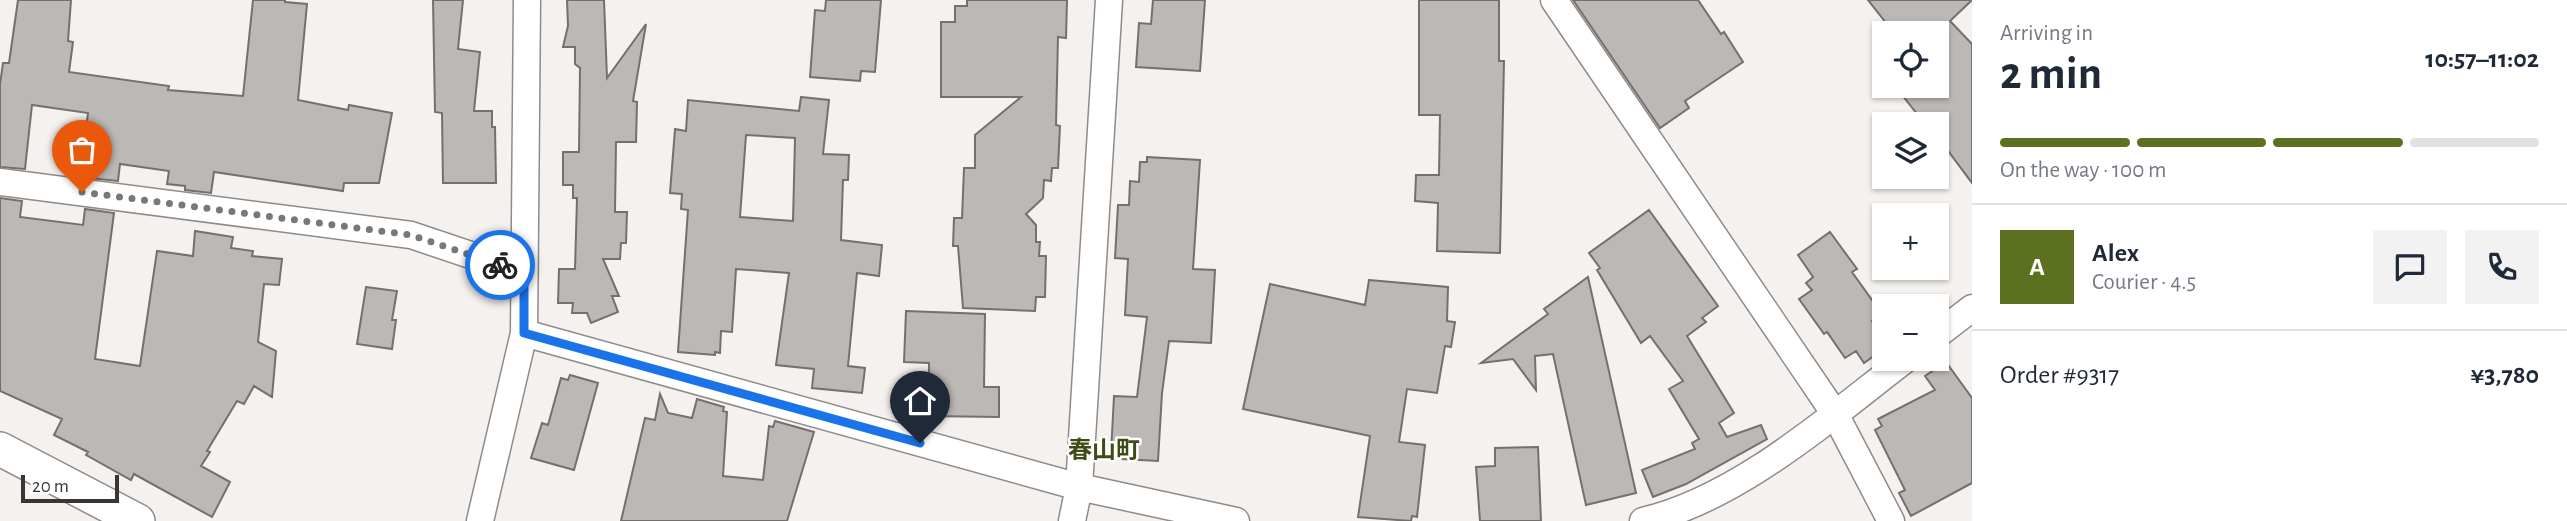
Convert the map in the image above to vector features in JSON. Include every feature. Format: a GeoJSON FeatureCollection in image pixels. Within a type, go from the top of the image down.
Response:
{"type":"FeatureCollection","features":[{"type":"Feature","properties":{"kind":"street"},"geometry":{"type":"LineString","coordinates":[[480,521],[524,333],[527,0]]}},
{"type":"Feature","properties":{"kind":"street"},"geometry":{"type":"LineString","coordinates":[[1072,521],[1079,487],[1109,0]]}},
{"type":"Feature","properties":{"kind":"street"},"geometry":{"type":"LineString","coordinates":[[1554,0],[1835,414],[1891,521]]}},
{"type":"Feature","properties":{"kind":"street"},"geometry":{"type":"LineString","coordinates":[[0,182],[411,235],[524,273]]}},
{"type":"Feature","properties":{"kind":"street"},"geometry":{"type":"LineString","coordinates":[[1949,326],[1972,308]]}},
{"type":"Feature","properties":{"kind":"street"},"geometry":{"type":"LineString","coordinates":[[524,333],[1079,487],[1236,521]]}},
{"type":"Feature","properties":{"kind":"street"},"geometry":{"type":"LineString","coordinates":[[1643,521],[1666,516],[1738,483],[1891,371]]}},
{"type":"Feature","properties":{"kind":"street"},"geometry":{"type":"LineString","coordinates":[[0,449],[138,521]]}},
{"type":"Feature","properties":{"kind":"building"},"geometry":{"type":"Polygon","coordinates":[[[18,0],[71,0],[68,41],[73,42],[69,72],[169,86],[168,90],[243,96],[253,0],[285,0],[307,4],[298,100],[348,110],[349,105],[392,113],[379,183],[344,183],[343,191],[214,172],[211,193],[185,190],[185,186],[167,184],[169,171],[120,164],[118,181],[90,178],[94,153],[87,151],[88,143],[84,142],[88,113],[32,105],[25,169],[0,167],[0,84],[3,63],[9,63],[18,0]]]}},
{"type":"Feature","properties":{"kind":"building"},"geometry":{"type":"Polygon","coordinates":[[[433,0],[463,0],[458,49],[480,52],[474,111],[492,111],[492,127],[495,127],[496,183],[443,183],[442,113],[435,112],[433,0]]]}},
{"type":"Feature","properties":{"kind":"building"},"geometry":{"type":"Polygon","coordinates":[[[567,0],[604,0],[607,78],[646,24],[633,101],[637,102],[636,142],[616,142],[615,212],[627,212],[626,243],[621,243],[620,259],[603,259],[619,296],[612,296],[618,312],[591,323],[587,313],[572,313],[573,303],[558,303],[559,269],[575,269],[577,198],[573,198],[573,185],[563,185],[563,152],[579,152],[580,68],[575,64],[575,47],[563,47],[568,26],[567,0]]]}},
{"type":"Feature","properties":{"kind":"building"},"geometry":{"type":"Polygon","coordinates":[[[826,0],[881,0],[875,72],[861,71],[860,81],[810,77],[815,10],[825,11],[826,0]]]}},
{"type":"Feature","properties":{"kind":"building"},"geometry":{"type":"Polygon","coordinates":[[[967,0],[1067,0],[1066,38],[1058,37],[1058,168],[1052,168],[1051,181],[1044,180],[1043,198],[1026,214],[1036,225],[1036,242],[1040,242],[1039,256],[1046,256],[1045,297],[1036,297],[1035,311],[963,308],[958,246],[953,246],[954,218],[962,218],[964,168],[975,168],[975,135],[1021,97],[941,97],[941,22],[955,22],[955,6],[967,6],[967,0]]]}},
{"type":"Feature","properties":{"kind":"building"},"geometry":{"type":"Polygon","coordinates":[[[1153,0],[1205,0],[1200,71],[1136,67],[1139,23],[1151,24],[1153,0]]]}},
{"type":"Feature","properties":{"kind":"building"},"geometry":{"type":"Polygon","coordinates":[[[1419,0],[1499,0],[1499,61],[1504,61],[1500,253],[1437,251],[1438,203],[1415,201],[1416,175],[1439,175],[1440,115],[1419,115],[1419,0]]]}},
{"type":"Feature","properties":{"kind":"building"},"geometry":{"type":"Polygon","coordinates":[[[1573,0],[1698,0],[1721,34],[1724,32],[1743,62],[1685,101],[1689,108],[1660,128],[1573,0]]]}},
{"type":"Feature","properties":{"kind":"building"},"geometry":{"type":"Polygon","coordinates":[[[1868,0],[1972,0],[1950,21],[1972,44],[1972,183],[1949,152],[1949,112],[1916,112],[1904,98],[1949,98],[1949,21],[1885,21],[1868,0]]]}},
{"type":"Feature","properties":{"kind":"building"},"geometry":{"type":"Polygon","coordinates":[[[801,97],[829,100],[823,154],[849,155],[848,180],[843,180],[841,240],[882,245],[879,276],[857,273],[848,366],[865,368],[862,393],[812,388],[814,369],[776,365],[789,273],[736,269],[732,332],[721,331],[720,353],[715,352],[715,355],[678,352],[688,210],[681,209],[682,194],[670,193],[675,129],[686,131],[688,100],[799,111],[801,97]],[[746,135],[740,217],[793,221],[795,138],[746,135]]]}},
{"type":"Feature","properties":{"kind":"building"},"geometry":{"type":"Polygon","coordinates":[[[1147,157],[1200,160],[1193,269],[1215,270],[1211,343],[1169,341],[1162,393],[1158,461],[1122,459],[1122,454],[1111,453],[1114,396],[1137,397],[1147,317],[1125,315],[1128,259],[1115,258],[1118,205],[1129,205],[1130,181],[1139,182],[1140,162],[1147,162],[1147,157]]]}},
{"type":"Feature","properties":{"kind":"building"},"geometry":{"type":"Polygon","coordinates":[[[0,198],[22,201],[20,217],[83,225],[85,209],[114,213],[95,359],[140,366],[157,251],[193,256],[195,231],[233,237],[231,248],[253,251],[252,256],[282,259],[279,285],[264,284],[258,342],[276,351],[272,397],[254,386],[244,404],[237,401],[207,451],[210,452],[201,466],[230,482],[212,517],[134,474],[131,480],[86,455],[88,452],[54,435],[62,419],[0,391],[0,198]]]}},
{"type":"Feature","properties":{"kind":"building"},"geometry":{"type":"Polygon","coordinates":[[[1649,210],[1718,306],[1702,318],[1706,322],[1687,336],[1734,413],[1719,423],[1727,437],[1761,425],[1767,439],[1686,484],[1653,497],[1642,470],[1695,449],[1692,443],[1699,439],[1669,389],[1683,381],[1650,336],[1641,343],[1589,253],[1649,210]]]}},
{"type":"Feature","properties":{"kind":"building"},"geometry":{"type":"Polygon","coordinates":[[[1830,232],[1857,269],[1852,272],[1872,300],[1872,357],[1864,363],[1856,351],[1845,358],[1799,299],[1812,290],[1806,283],[1813,277],[1798,255],[1830,232]]]}},
{"type":"Feature","properties":{"kind":"building"},"geometry":{"type":"Polygon","coordinates":[[[1588,277],[1636,493],[1586,505],[1553,354],[1535,356],[1536,390],[1513,359],[1481,363],[1548,314],[1544,309],[1588,277]]]}},
{"type":"Feature","properties":{"kind":"building"},"geometry":{"type":"Polygon","coordinates":[[[1369,280],[1448,287],[1447,321],[1455,322],[1451,347],[1445,346],[1437,393],[1407,389],[1399,442],[1425,445],[1417,517],[1412,516],[1411,521],[1358,517],[1370,436],[1243,409],[1270,284],[1365,305],[1369,280]]]}},
{"type":"Feature","properties":{"kind":"building"},"geometry":{"type":"Polygon","coordinates":[[[366,287],[397,291],[392,320],[396,320],[392,349],[357,344],[366,287]]]}},
{"type":"Feature","properties":{"kind":"building"},"geometry":{"type":"Polygon","coordinates":[[[906,311],[985,314],[984,387],[999,387],[999,417],[928,416],[929,363],[904,362],[906,311]]]}},
{"type":"Feature","properties":{"kind":"building"},"geometry":{"type":"Polygon","coordinates":[[[1949,366],[1972,398],[1972,483],[1911,516],[1899,493],[1905,490],[1875,430],[1882,426],[1878,419],[1935,390],[1925,376],[1932,371],[1949,371],[1949,366]]]}},
{"type":"Feature","properties":{"kind":"building"},"geometry":{"type":"Polygon","coordinates":[[[570,375],[598,383],[574,470],[531,458],[542,423],[548,425],[561,378],[568,380],[570,375]]]}},
{"type":"Feature","properties":{"kind":"building"},"geometry":{"type":"Polygon","coordinates":[[[660,394],[668,413],[692,418],[697,399],[724,407],[723,411],[727,412],[723,476],[763,480],[769,426],[773,427],[775,421],[814,432],[787,521],[621,521],[645,418],[655,420],[660,394]]]}},
{"type":"Feature","properties":{"kind":"building"},"geometry":{"type":"Polygon","coordinates":[[[1538,447],[1541,521],[1480,521],[1476,467],[1495,466],[1495,448],[1538,447]]]}},
{"type":"Feature","properties":{"kind":"way so far"},"geometry":{"type":"LineString","coordinates":[[82,192],[411,235],[500,265]]}},
{"type":"Feature","properties":{"kind":"district","name":"春山町"},"geometry":{"type":"Point","coordinates":[1104,450]}},
{"type":"Feature","properties":{"kind":"route"},"geometry":{"type":"LineString","coordinates":[[500,265],[524,273],[524,333],[920,443]]}}]}
